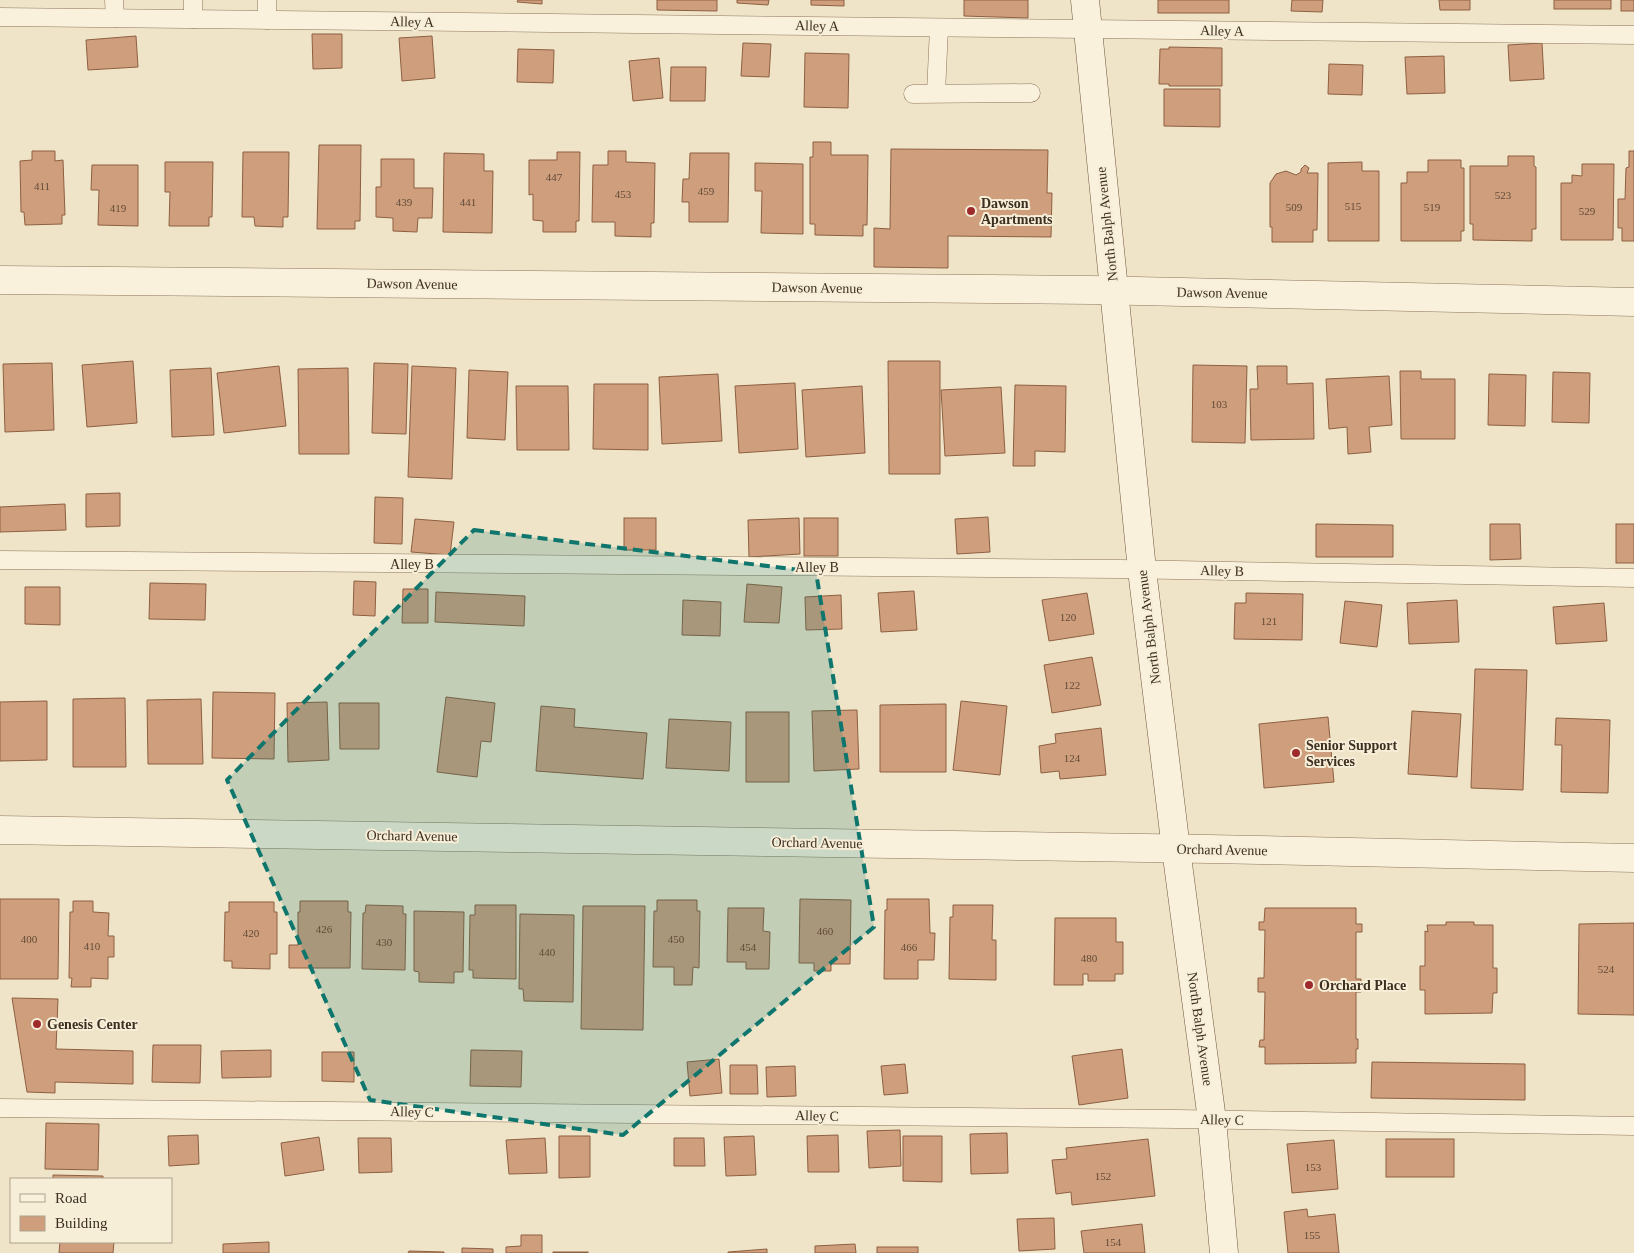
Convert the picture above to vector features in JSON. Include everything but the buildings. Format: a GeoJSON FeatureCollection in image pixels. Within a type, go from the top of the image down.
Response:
{"type":"FeatureCollection","features":[{"type":"Feature","properties":{"kind":"street","name":"North Balph Avenue"},"geometry":{"type":"LineString","coordinates":[[1085,0],[1142,570],[1212,1120],[1224,1253]]}},
{"type":"Feature","properties":{"kind":"street","name":"Dawson Avenue"},"geometry":{"type":"LineString","coordinates":[[0,280],[1114,290],[1634,302]]}},
{"type":"Feature","properties":{"kind":"street","name":"Orchard Avenue"},"geometry":{"type":"LineString","coordinates":[[0,830],[1634,858]]}},
{"type":"Feature","properties":{"kind":"lane"},"geometry":{"type":"LineString","coordinates":[[114,0],[114,18]]}},
{"type":"Feature","properties":{"kind":"lane"},"geometry":{"type":"LineString","coordinates":[[193,0],[193,19]]}},
{"type":"Feature","properties":{"kind":"lane"},"geometry":{"type":"LineString","coordinates":[[267,0],[267,20]]}},
{"type":"Feature","properties":{"kind":"lane","name":"Alley A"},"geometry":{"type":"LineString","coordinates":[[0,17],[1634,35]]}},
{"type":"Feature","properties":{"kind":"lane"},"geometry":{"type":"LineString","coordinates":[[936,93],[939,28]]}},
{"type":"Feature","properties":{"kind":"lane"},"geometry":{"type":"LineString","coordinates":[[912,94],[1031,93]]}},
{"type":"Feature","properties":{"kind":"lane","name":"Alley B"},"geometry":{"type":"LineString","coordinates":[[0,560],[1142,570],[1634,578]]}},
{"type":"Feature","properties":{"kind":"lane","name":"Alley C"},"geometry":{"type":"LineString","coordinates":[[0,1108],[1634,1126]]}},
{"type":"Feature","properties":{"kind":"highlighted area"},"geometry":{"type":"Polygon","coordinates":[[[474,530],[816,572],[874,927],[623,1135],[370,1100],[227,780],[474,530]]]}},
{"type":"Feature","properties":{"kind":"place","name":"Dawson Apartments"},"geometry":{"type":"Point","coordinates":[971,211]}},
{"type":"Feature","properties":{"kind":"place","name":"Senior Support Services"},"geometry":{"type":"Point","coordinates":[1296,753]}},
{"type":"Feature","properties":{"kind":"place","name":"Orchard Place"},"geometry":{"type":"Point","coordinates":[1309,985]}},
{"type":"Feature","properties":{"kind":"place","name":"Genesis Center"},"geometry":{"type":"Point","coordinates":[37,1024]}}]}
